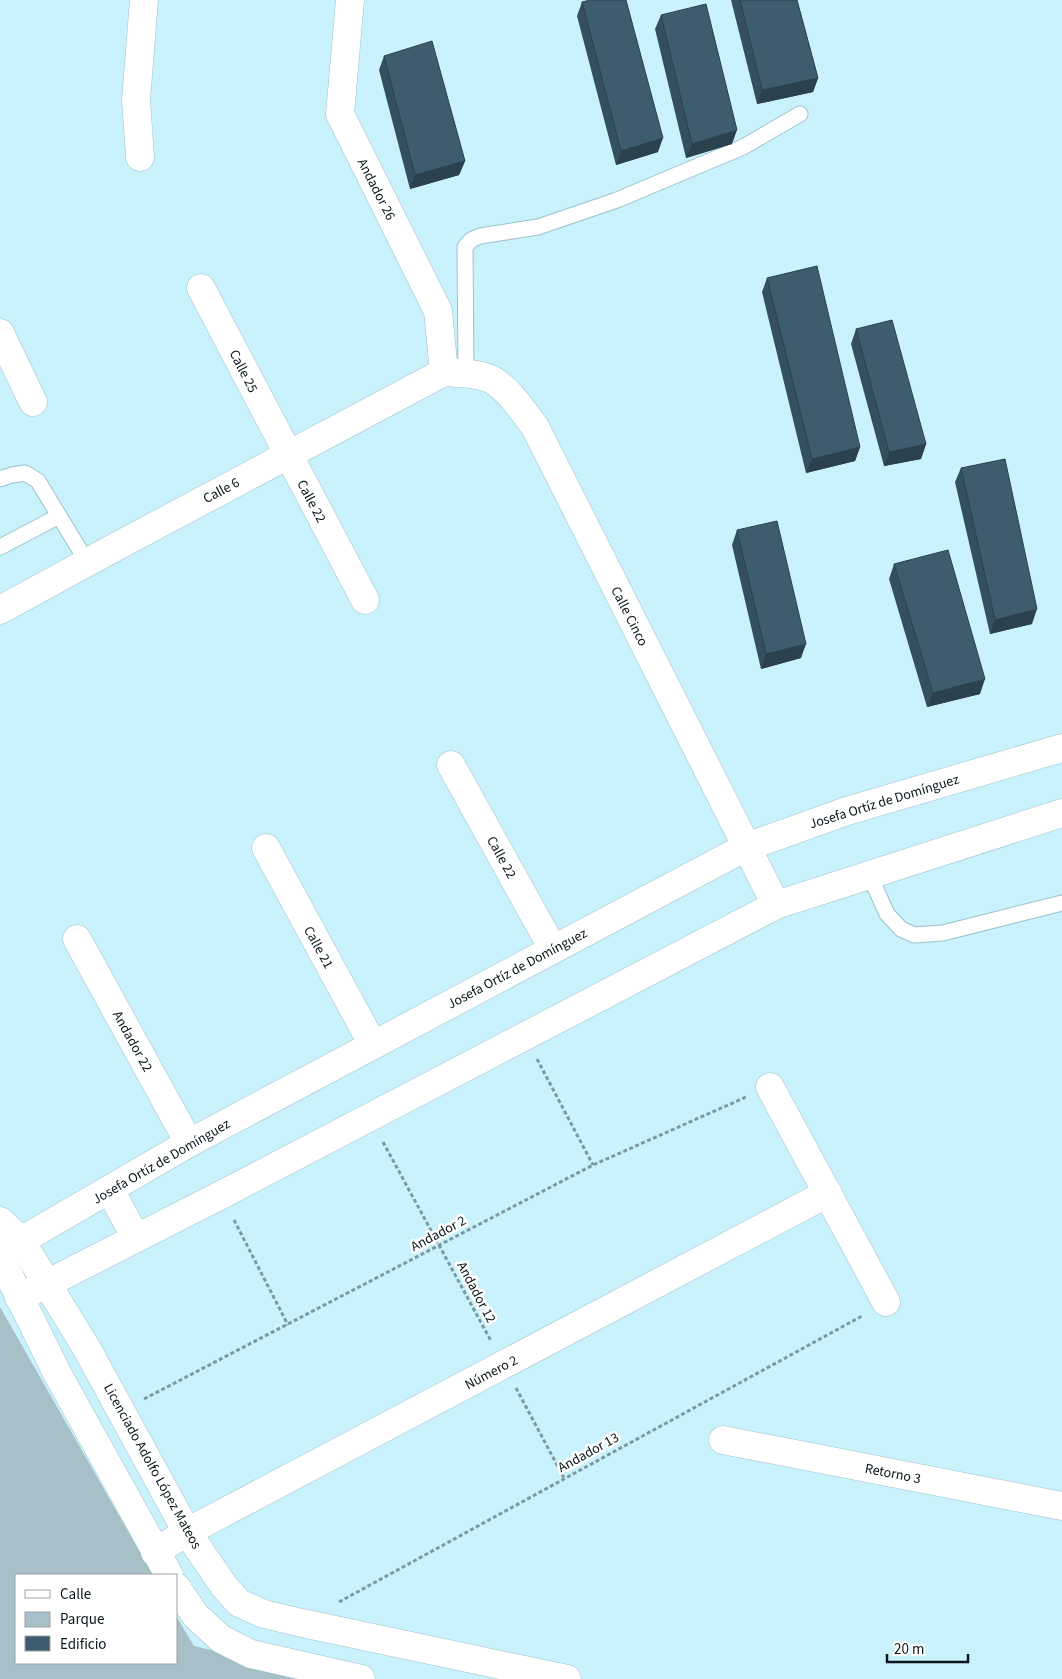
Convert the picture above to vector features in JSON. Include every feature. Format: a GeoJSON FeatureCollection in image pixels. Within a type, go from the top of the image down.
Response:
{"type":"FeatureCollection","features":[{"type":"Feature","properties":{"kind":"street"},"geometry":{"type":"LineString","coordinates":[[140,157],[136,100],[144,0]]}},
{"type":"Feature","properties":{"kind":"street","name":"Andador 26"},"geometry":{"type":"LineString","coordinates":[[350,0],[340,114],[438,311],[455,373]]}},
{"type":"Feature","properties":{"kind":"street","name":"Calle 25"},"geometry":{"type":"LineString","coordinates":[[201,288],[287,455]]}},
{"type":"Feature","properties":{"kind":"street"},"geometry":{"type":"LineString","coordinates":[[0,333],[33,402]]}},
{"type":"Feature","properties":{"kind":"street","name":"Calle 6"},"geometry":{"type":"LineString","coordinates":[[0,610],[287,455],[455,373]]}},
{"type":"Feature","properties":{"kind":"street","name":"Calle Cinco"},"geometry":{"type":"LineString","coordinates":[[455,373],[493,380],[514,399],[535,427],[776,905]]}},
{"type":"Feature","properties":{"kind":"street","name":"Calle 22"},"geometry":{"type":"LineString","coordinates":[[287,455],[365,600]]}},
{"type":"Feature","properties":{"kind":"street","name":"Josefa Ortíz de Domínguez"},"geometry":{"type":"LineString","coordinates":[[7,1250],[190,1143],[746,847],[847,811],[1062,748]]}},
{"type":"Feature","properties":{"kind":"street","name":"Calle 22"},"geometry":{"type":"LineString","coordinates":[[451,766],[553,949]]}},
{"type":"Feature","properties":{"kind":"street"},"geometry":{"type":"LineString","coordinates":[[19,1298],[221,1195],[776,905],[1062,813]]}},
{"type":"Feature","properties":{"kind":"street","name":"Calle 21"},"geometry":{"type":"LineString","coordinates":[[266,848],[373,1045]]}},
{"type":"Feature","properties":{"kind":"street","name":"Andador 22"},"geometry":{"type":"LineString","coordinates":[[77,939],[190,1143]]}},
{"type":"Feature","properties":{"kind":"street"},"geometry":{"type":"LineString","coordinates":[[770,1087],[886,1302]]}},
{"type":"Feature","properties":{"kind":"street"},"geometry":{"type":"LineString","coordinates":[[110,1190],[136,1238]]}},
{"type":"Feature","properties":{"kind":"street","name":"Número 2"},"geometry":{"type":"LineString","coordinates":[[155,1552],[187,1532],[828,1193]]}},
{"type":"Feature","properties":{"kind":"street","name":"Licenciado Adolfo López Mateos"},"geometry":{"type":"LineString","coordinates":[[0,1221],[19,1298],[57,1372],[168,1574]]}},
{"type":"Feature","properties":{"kind":"street","name":"Licenciado Adolfo López Mateos"},"geometry":{"type":"LineString","coordinates":[[7,1250],[47,1284],[87,1349],[187,1532],[224,1586],[239,1603],[264,1614],[302,1623],[567,1679]]}},
{"type":"Feature","properties":{"kind":"street","name":"Retorno 3"},"geometry":{"type":"LineString","coordinates":[[723,1440],[1062,1506]]}},
{"type":"Feature","properties":{"kind":"street"},"geometry":{"type":"LineString","coordinates":[[178,1590],[196,1616],[221,1640],[251,1654],[361,1679]]}},
{"type":"Feature","properties":{"kind":"lane"},"geometry":{"type":"LineString","coordinates":[[455,373],[465,247],[471,240],[480,236],[538,228],[617,200],[744,147],[800,114]]}},
{"type":"Feature","properties":{"kind":"lane"},"geometry":{"type":"LineString","coordinates":[[0,479],[25,473],[38,481],[87,562]]}},
{"type":"Feature","properties":{"kind":"lane"},"geometry":{"type":"LineString","coordinates":[[0,547],[59,516]]}},
{"type":"Feature","properties":{"kind":"lane"},"geometry":{"type":"LineString","coordinates":[[869,874],[887,914],[901,929],[914,935],[944,933],[1062,903]]}},
{"type":"Feature","properties":{"kind":"path"},"geometry":{"type":"LineString","coordinates":[[524,1037],[593,1165]]}},
{"type":"Feature","properties":{"kind":"path","name":"Andador 2"},"geometry":{"type":"LineString","coordinates":[[122,1411],[593,1165],[770,1087]]}},
{"type":"Feature","properties":{"kind":"path","name":"Andador 12"},"geometry":{"type":"LineString","coordinates":[[370,1117],[564,1478]]}},
{"type":"Feature","properties":{"kind":"path"},"geometry":{"type":"LineString","coordinates":[[221,1195],[288,1324]]}},
{"type":"Feature","properties":{"kind":"path","name":"Andador 13"},"geometry":{"type":"LineString","coordinates":[[302,1623],[886,1302]]}},
{"type":"Feature","properties":{"kind":"green space"},"geometry":{"type":"Polygon","coordinates":[[[0,1307],[152,1574],[15,1574],[15,1664],[178,1664],[178,1619],[194,1646],[340,1679],[0,1679],[0,1307]]]}},
{"type":"Feature","properties":{"kind":"building"},"geometry":{"type":"Polygon","coordinates":[[[590,0],[626,0],[663,138],[621,151],[582,2],[590,0]]]}},
{"type":"Feature","properties":{"kind":"building"},"geometry":{"type":"Polygon","coordinates":[[[740,0],[797,0],[818,78],[762,90],[740,0]]]}},
{"type":"Feature","properties":{"kind":"building"},"geometry":{"type":"Polygon","coordinates":[[[706,4],[737,130],[692,144],[661,15],[706,4]]]}},
{"type":"Feature","properties":{"kind":"building"},"geometry":{"type":"Polygon","coordinates":[[[432,41],[465,161],[415,175],[384,56],[432,41]]]}},
{"type":"Feature","properties":{"kind":"building"},"geometry":{"type":"Polygon","coordinates":[[[817,266],[860,447],[812,459],[767,278],[817,266]]]}},
{"type":"Feature","properties":{"kind":"building"},"geometry":{"type":"Polygon","coordinates":[[[892,320],[926,444],[889,452],[856,329],[892,320]]]}},
{"type":"Feature","properties":{"kind":"building"},"geometry":{"type":"Polygon","coordinates":[[[1005,459],[1037,609],[995,620],[961,468],[1005,459]]]}},
{"type":"Feature","properties":{"kind":"building"},"geometry":{"type":"Polygon","coordinates":[[[777,521],[806,644],[766,654],[737,530],[777,521]]]}},
{"type":"Feature","properties":{"kind":"building"},"geometry":{"type":"Polygon","coordinates":[[[948,550],[985,679],[933,693],[894,564],[948,550]]]}}]}
